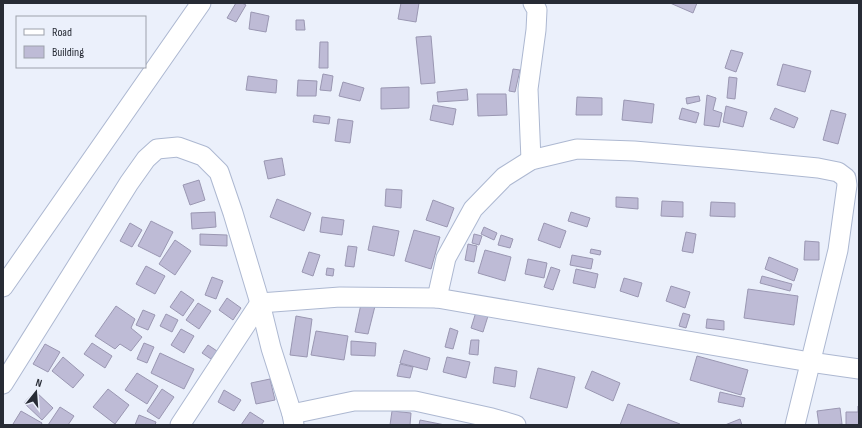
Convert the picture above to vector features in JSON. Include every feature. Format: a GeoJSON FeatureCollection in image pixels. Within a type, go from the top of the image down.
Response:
{"type":"FeatureCollection","features":[{"type":"Feature","properties":{"kind":"street"},"geometry":{"type":"LineString","coordinates":[[3,286],[201,3]]}},
{"type":"Feature","properties":{"kind":"street"},"geometry":{"type":"LineString","coordinates":[[531,160],[528,89],[536,30],[537,10],[533,3]]}},
{"type":"Feature","properties":{"kind":"street"},"geometry":{"type":"LineString","coordinates":[[3,384],[129,183],[146,159],[156,149],[178,147],[204,156],[219,172],[260,303],[271,348],[293,419],[354,402],[414,401],[492,418],[516,425]]}},
{"type":"Feature","properties":{"kind":"street"},"geometry":{"type":"LineString","coordinates":[[437,298],[446,258],[473,209],[504,177],[531,160],[577,149],[634,151],[818,168],[838,172],[846,178],[847,185],[838,250],[795,425]]}},
{"type":"Feature","properties":{"kind":"street"},"geometry":{"type":"LineString","coordinates":[[260,303],[340,297],[437,298],[810,362],[859,369]]}},
{"type":"Feature","properties":{"kind":"street"},"geometry":{"type":"LineString","coordinates":[[180,425],[260,303]]}},
{"type":"Feature","properties":{"kind":"building"},"geometry":{"type":"Polygon","coordinates":[[[236,3],[246,5],[236,22],[227,18],[236,3]]]}},
{"type":"Feature","properties":{"kind":"building"},"geometry":{"type":"Polygon","coordinates":[[[401,3],[419,3],[416,22],[398,19],[401,3]]]}},
{"type":"Feature","properties":{"kind":"building"},"geometry":{"type":"Polygon","coordinates":[[[670,3],[697,3],[693,13],[670,3]]]}},
{"type":"Feature","properties":{"kind":"building"},"geometry":{"type":"Polygon","coordinates":[[[251,12],[269,16],[266,32],[249,29],[251,12]]]}},
{"type":"Feature","properties":{"kind":"building"},"geometry":{"type":"Polygon","coordinates":[[[296,20],[304,20],[305,30],[296,30],[296,20]]]}},
{"type":"Feature","properties":{"kind":"building"},"geometry":{"type":"Polygon","coordinates":[[[431,36],[435,83],[421,84],[416,37],[431,36]]]}},
{"type":"Feature","properties":{"kind":"building"},"geometry":{"type":"Polygon","coordinates":[[[320,42],[328,42],[328,68],[319,68],[320,42]]]}},
{"type":"Feature","properties":{"kind":"building"},"geometry":{"type":"Polygon","coordinates":[[[731,50],[743,53],[736,72],[725,68],[731,50]]]}},
{"type":"Feature","properties":{"kind":"building"},"geometry":{"type":"Polygon","coordinates":[[[783,64],[811,71],[805,92],[777,85],[783,64]]]}},
{"type":"Feature","properties":{"kind":"building"},"geometry":{"type":"Polygon","coordinates":[[[513,69],[520,70],[515,92],[509,91],[513,69]]]}},
{"type":"Feature","properties":{"kind":"building"},"geometry":{"type":"Polygon","coordinates":[[[323,74],[333,76],[331,91],[320,90],[323,74]]]}},
{"type":"Feature","properties":{"kind":"building"},"geometry":{"type":"Polygon","coordinates":[[[248,76],[277,80],[276,93],[246,90],[248,76]]]}},
{"type":"Feature","properties":{"kind":"building"},"geometry":{"type":"Polygon","coordinates":[[[729,77],[737,78],[735,99],[727,98],[729,77]]]}},
{"type":"Feature","properties":{"kind":"building"},"geometry":{"type":"Polygon","coordinates":[[[298,80],[317,81],[316,96],[297,96],[298,80]]]}},
{"type":"Feature","properties":{"kind":"building"},"geometry":{"type":"Polygon","coordinates":[[[343,82],[364,88],[360,101],[339,96],[343,82]]]}},
{"type":"Feature","properties":{"kind":"building"},"geometry":{"type":"Polygon","coordinates":[[[409,87],[409,108],[381,109],[381,88],[409,87]]]}},
{"type":"Feature","properties":{"kind":"building"},"geometry":{"type":"Polygon","coordinates":[[[467,89],[468,100],[438,102],[437,92],[467,89]]]}},
{"type":"Feature","properties":{"kind":"building"},"geometry":{"type":"Polygon","coordinates":[[[477,94],[506,94],[507,115],[478,116],[477,94]]]}},
{"type":"Feature","properties":{"kind":"building"},"geometry":{"type":"Polygon","coordinates":[[[707,95],[716,98],[713,110],[722,113],[719,127],[704,125],[707,95]]]}},
{"type":"Feature","properties":{"kind":"building"},"geometry":{"type":"Polygon","coordinates":[[[699,96],[700,101],[687,104],[686,98],[699,96]]]}},
{"type":"Feature","properties":{"kind":"building"},"geometry":{"type":"Polygon","coordinates":[[[577,97],[602,98],[602,115],[576,115],[577,97]]]}},
{"type":"Feature","properties":{"kind":"building"},"geometry":{"type":"Polygon","coordinates":[[[624,100],[654,104],[652,123],[622,120],[624,100]]]}},
{"type":"Feature","properties":{"kind":"building"},"geometry":{"type":"Polygon","coordinates":[[[433,105],[456,109],[453,125],[430,120],[433,105]]]}},
{"type":"Feature","properties":{"kind":"building"},"geometry":{"type":"Polygon","coordinates":[[[726,106],[747,112],[743,127],[723,122],[726,106]]]}},
{"type":"Feature","properties":{"kind":"building"},"geometry":{"type":"Polygon","coordinates":[[[682,108],[699,113],[696,123],[679,119],[682,108]]]}},
{"type":"Feature","properties":{"kind":"building"},"geometry":{"type":"Polygon","coordinates":[[[775,108],[798,118],[794,128],[770,119],[775,108]]]}},
{"type":"Feature","properties":{"kind":"building"},"geometry":{"type":"Polygon","coordinates":[[[831,110],[846,114],[838,144],[823,140],[831,110]]]}},
{"type":"Feature","properties":{"kind":"building"},"geometry":{"type":"Polygon","coordinates":[[[314,115],[330,117],[329,124],[313,122],[314,115]]]}},
{"type":"Feature","properties":{"kind":"building"},"geometry":{"type":"Polygon","coordinates":[[[338,119],[353,121],[350,143],[335,141],[338,119]]]}},
{"type":"Feature","properties":{"kind":"building"},"geometry":{"type":"Polygon","coordinates":[[[282,158],[285,175],[268,179],[264,161],[282,158]]]}},
{"type":"Feature","properties":{"kind":"building"},"geometry":{"type":"Polygon","coordinates":[[[199,180],[205,200],[190,205],[183,185],[199,180]]]}},
{"type":"Feature","properties":{"kind":"building"},"geometry":{"type":"Polygon","coordinates":[[[386,189],[402,190],[401,208],[385,206],[386,189]]]}},
{"type":"Feature","properties":{"kind":"building"},"geometry":{"type":"Polygon","coordinates":[[[616,197],[638,198],[638,209],[616,207],[616,197]]]}},
{"type":"Feature","properties":{"kind":"building"},"geometry":{"type":"Polygon","coordinates":[[[277,199],[311,213],[304,231],[270,217],[277,199]]]}},
{"type":"Feature","properties":{"kind":"building"},"geometry":{"type":"Polygon","coordinates":[[[433,200],[454,208],[447,227],[426,220],[433,200]]]}},
{"type":"Feature","properties":{"kind":"building"},"geometry":{"type":"Polygon","coordinates":[[[662,201],[683,202],[683,217],[661,216],[662,201]]]}},
{"type":"Feature","properties":{"kind":"building"},"geometry":{"type":"Polygon","coordinates":[[[711,202],[735,203],[735,217],[710,216],[711,202]]]}},
{"type":"Feature","properties":{"kind":"building"},"geometry":{"type":"Polygon","coordinates":[[[215,212],[216,227],[192,229],[191,213],[215,212]]]}},
{"type":"Feature","properties":{"kind":"building"},"geometry":{"type":"Polygon","coordinates":[[[571,212],[590,218],[587,227],[568,221],[571,212]]]}},
{"type":"Feature","properties":{"kind":"building"},"geometry":{"type":"Polygon","coordinates":[[[322,217],[344,220],[342,235],[320,232],[322,217]]]}},
{"type":"Feature","properties":{"kind":"building"},"geometry":{"type":"Polygon","coordinates":[[[151,221],[173,232],[160,257],[138,246],[151,221]]]}},
{"type":"Feature","properties":{"kind":"building"},"geometry":{"type":"Polygon","coordinates":[[[130,223],[142,230],[132,247],[120,241],[130,223]]]}},
{"type":"Feature","properties":{"kind":"building"},"geometry":{"type":"Polygon","coordinates":[[[544,223],[566,231],[560,248],[538,240],[544,223]]]}},
{"type":"Feature","properties":{"kind":"building"},"geometry":{"type":"Polygon","coordinates":[[[373,226],[399,231],[394,256],[368,250],[373,226]]]}},
{"type":"Feature","properties":{"kind":"building"},"geometry":{"type":"Polygon","coordinates":[[[484,227],[497,233],[494,240],[481,234],[484,227]]]}},
{"type":"Feature","properties":{"kind":"building"},"geometry":{"type":"Polygon","coordinates":[[[414,230],[440,237],[431,269],[405,261],[414,230]]]}},
{"type":"Feature","properties":{"kind":"building"},"geometry":{"type":"Polygon","coordinates":[[[686,232],[696,234],[693,253],[682,251],[686,232]]]}},
{"type":"Feature","properties":{"kind":"building"},"geometry":{"type":"Polygon","coordinates":[[[200,234],[227,235],[227,246],[200,245],[200,234]]]}},
{"type":"Feature","properties":{"kind":"building"},"geometry":{"type":"Polygon","coordinates":[[[474,234],[482,236],[479,245],[472,243],[474,234]]]}},
{"type":"Feature","properties":{"kind":"building"},"geometry":{"type":"Polygon","coordinates":[[[501,235],[513,239],[510,248],[498,245],[501,235]]]}},
{"type":"Feature","properties":{"kind":"building"},"geometry":{"type":"Polygon","coordinates":[[[175,240],[191,251],[175,275],[159,264],[175,240]]]}},
{"type":"Feature","properties":{"kind":"building"},"geometry":{"type":"Polygon","coordinates":[[[805,241],[819,242],[819,260],[804,260],[805,241]]]}},
{"type":"Feature","properties":{"kind":"building"},"geometry":{"type":"Polygon","coordinates":[[[468,244],[477,246],[474,262],[465,260],[468,244]]]}},
{"type":"Feature","properties":{"kind":"building"},"geometry":{"type":"Polygon","coordinates":[[[348,246],[357,247],[354,267],[345,266],[348,246]]]}},
{"type":"Feature","properties":{"kind":"building"},"geometry":{"type":"Polygon","coordinates":[[[591,249],[601,251],[600,255],[590,253],[591,249]]]}},
{"type":"Feature","properties":{"kind":"building"},"geometry":{"type":"Polygon","coordinates":[[[485,250],[511,257],[505,281],[478,273],[485,250]]]}},
{"type":"Feature","properties":{"kind":"building"},"geometry":{"type":"Polygon","coordinates":[[[309,252],[320,255],[313,276],[302,272],[309,252]]]}},
{"type":"Feature","properties":{"kind":"building"},"geometry":{"type":"Polygon","coordinates":[[[572,255],[593,259],[591,269],[570,265],[572,255]]]}},
{"type":"Feature","properties":{"kind":"building"},"geometry":{"type":"Polygon","coordinates":[[[769,257],[798,269],[794,281],[765,269],[769,257]]]}},
{"type":"Feature","properties":{"kind":"building"},"geometry":{"type":"Polygon","coordinates":[[[528,259],[547,263],[544,278],[525,274],[528,259]]]}},
{"type":"Feature","properties":{"kind":"building"},"geometry":{"type":"Polygon","coordinates":[[[146,266],[165,276],[155,294],[136,284],[146,266]]]}},
{"type":"Feature","properties":{"kind":"building"},"geometry":{"type":"Polygon","coordinates":[[[551,267],[560,270],[553,290],[544,287],[551,267]]]}},
{"type":"Feature","properties":{"kind":"building"},"geometry":{"type":"Polygon","coordinates":[[[327,268],[334,269],[333,276],[326,275],[327,268]]]}},
{"type":"Feature","properties":{"kind":"building"},"geometry":{"type":"Polygon","coordinates":[[[576,269],[598,274],[595,288],[573,283],[576,269]]]}},
{"type":"Feature","properties":{"kind":"building"},"geometry":{"type":"Polygon","coordinates":[[[762,276],[792,284],[790,291],[760,283],[762,276]]]}},
{"type":"Feature","properties":{"kind":"building"},"geometry":{"type":"Polygon","coordinates":[[[212,277],[223,281],[216,299],[205,295],[212,277]]]}},
{"type":"Feature","properties":{"kind":"building"},"geometry":{"type":"Polygon","coordinates":[[[624,278],[642,283],[638,297],[620,291],[624,278]]]}},
{"type":"Feature","properties":{"kind":"building"},"geometry":{"type":"Polygon","coordinates":[[[671,286],[690,292],[685,308],[666,301],[671,286]]]}},
{"type":"Feature","properties":{"kind":"building"},"geometry":{"type":"Polygon","coordinates":[[[748,289],[798,296],[794,325],[744,318],[748,289]]]}},
{"type":"Feature","properties":{"kind":"building"},"geometry":{"type":"Polygon","coordinates":[[[181,291],[194,300],[183,316],[170,307],[181,291]]]}},
{"type":"Feature","properties":{"kind":"building"},"geometry":{"type":"Polygon","coordinates":[[[227,298],[241,308],[233,320],[219,310],[227,298]]]}},
{"type":"Feature","properties":{"kind":"building"},"geometry":{"type":"Polygon","coordinates":[[[198,303],[211,311],[199,329],[186,320],[198,303]]]}},
{"type":"Feature","properties":{"kind":"building"},"geometry":{"type":"Polygon","coordinates":[[[361,304],[375,306],[368,334],[355,332],[361,304]]]}},
{"type":"Feature","properties":{"kind":"building"},"geometry":{"type":"Polygon","coordinates":[[[116,306],[135,319],[131,328],[142,337],[131,351],[120,344],[115,349],[95,336],[116,306]]]}},
{"type":"Feature","properties":{"kind":"building"},"geometry":{"type":"Polygon","coordinates":[[[143,310],[155,315],[148,330],[136,325],[143,310]]]}},
{"type":"Feature","properties":{"kind":"building"},"geometry":{"type":"Polygon","coordinates":[[[476,312],[488,316],[483,332],[471,328],[476,312]]]}},
{"type":"Feature","properties":{"kind":"building"},"geometry":{"type":"Polygon","coordinates":[[[683,313],[690,315],[686,328],[679,326],[683,313]]]}},
{"type":"Feature","properties":{"kind":"building"},"geometry":{"type":"Polygon","coordinates":[[[166,314],[178,320],[172,332],[160,326],[166,314]]]}},
{"type":"Feature","properties":{"kind":"building"},"geometry":{"type":"Polygon","coordinates":[[[296,316],[312,319],[307,357],[290,355],[296,316]]]}},
{"type":"Feature","properties":{"kind":"building"},"geometry":{"type":"Polygon","coordinates":[[[707,319],[724,321],[724,330],[706,328],[707,319]]]}},
{"type":"Feature","properties":{"kind":"building"},"geometry":{"type":"Polygon","coordinates":[[[450,328],[458,331],[453,349],[445,347],[450,328]]]}},
{"type":"Feature","properties":{"kind":"building"},"geometry":{"type":"Polygon","coordinates":[[[181,329],[194,336],[184,353],[171,345],[181,329]]]}},
{"type":"Feature","properties":{"kind":"building"},"geometry":{"type":"Polygon","coordinates":[[[316,331],[348,336],[344,360],[311,355],[316,331]]]}},
{"type":"Feature","properties":{"kind":"building"},"geometry":{"type":"Polygon","coordinates":[[[471,340],[479,340],[478,355],[469,354],[471,340]]]}},
{"type":"Feature","properties":{"kind":"building"},"geometry":{"type":"Polygon","coordinates":[[[351,341],[376,343],[375,356],[351,355],[351,341]]]}},
{"type":"Feature","properties":{"kind":"building"},"geometry":{"type":"Polygon","coordinates":[[[92,343],[112,356],[105,368],[84,354],[92,343]]]}},
{"type":"Feature","properties":{"kind":"building"},"geometry":{"type":"Polygon","coordinates":[[[144,343],[154,347],[147,363],[137,359],[144,343]]]}},
{"type":"Feature","properties":{"kind":"building"},"geometry":{"type":"Polygon","coordinates":[[[45,344],[60,352],[48,372],[33,364],[45,344]]]}},
{"type":"Feature","properties":{"kind":"building"},"geometry":{"type":"Polygon","coordinates":[[[208,345],[217,351],[211,359],[202,353],[208,345]]]}},
{"type":"Feature","properties":{"kind":"building"},"geometry":{"type":"Polygon","coordinates":[[[404,350],[430,358],[427,370],[400,363],[404,350]]]}},
{"type":"Feature","properties":{"kind":"building"},"geometry":{"type":"Polygon","coordinates":[[[160,353],[194,369],[184,389],[151,373],[160,353]]]}},
{"type":"Feature","properties":{"kind":"building"},"geometry":{"type":"Polygon","coordinates":[[[697,356],[748,370],[741,395],[690,380],[697,356]]]}},
{"type":"Feature","properties":{"kind":"building"},"geometry":{"type":"Polygon","coordinates":[[[63,357],[84,375],[73,388],[52,371],[63,357]]]}},
{"type":"Feature","properties":{"kind":"building"},"geometry":{"type":"Polygon","coordinates":[[[447,357],[470,362],[466,378],[443,372],[447,357]]]}},
{"type":"Feature","properties":{"kind":"building"},"geometry":{"type":"Polygon","coordinates":[[[400,364],[413,367],[410,378],[397,376],[400,364]]]}},
{"type":"Feature","properties":{"kind":"building"},"geometry":{"type":"Polygon","coordinates":[[[495,367],[517,371],[515,387],[493,383],[495,367]]]}},
{"type":"Feature","properties":{"kind":"building"},"geometry":{"type":"Polygon","coordinates":[[[538,368],[575,377],[567,408],[530,398],[538,368]]]}},
{"type":"Feature","properties":{"kind":"building"},"geometry":{"type":"Polygon","coordinates":[[[592,371],[620,383],[613,401],[585,388],[592,371]]]}},
{"type":"Feature","properties":{"kind":"building"},"geometry":{"type":"Polygon","coordinates":[[[137,373],[158,386],[147,404],[125,390],[137,373]]]}},
{"type":"Feature","properties":{"kind":"building"},"geometry":{"type":"Polygon","coordinates":[[[270,379],[275,400],[256,404],[251,383],[270,379]]]}},
{"type":"Feature","properties":{"kind":"building"},"geometry":{"type":"Polygon","coordinates":[[[108,389],[129,405],[115,424],[93,407],[108,389]]]}},
{"type":"Feature","properties":{"kind":"building"},"geometry":{"type":"Polygon","coordinates":[[[162,389],[174,397],[159,419],[147,411],[162,389]]]}},
{"type":"Feature","properties":{"kind":"building"},"geometry":{"type":"Polygon","coordinates":[[[224,390],[241,400],[234,411],[218,402],[224,390]]]}},
{"type":"Feature","properties":{"kind":"building"},"geometry":{"type":"Polygon","coordinates":[[[35,391],[53,408],[42,420],[24,403],[35,391]]]}},
{"type":"Feature","properties":{"kind":"building"},"geometry":{"type":"Polygon","coordinates":[[[720,392],[745,398],[743,407],[718,402],[720,392]]]}},
{"type":"Feature","properties":{"kind":"building"},"geometry":{"type":"Polygon","coordinates":[[[628,404],[680,424],[620,425],[628,404]]]}},
{"type":"Feature","properties":{"kind":"building"},"geometry":{"type":"Polygon","coordinates":[[[858,406],[859,425],[846,425],[846,412],[858,412],[858,406]]]}},
{"type":"Feature","properties":{"kind":"building"},"geometry":{"type":"Polygon","coordinates":[[[60,407],[74,416],[68,425],[48,425],[60,407]]]}},
{"type":"Feature","properties":{"kind":"building"},"geometry":{"type":"Polygon","coordinates":[[[840,408],[842,424],[819,425],[817,411],[840,408]]]}},
{"type":"Feature","properties":{"kind":"building"},"geometry":{"type":"Polygon","coordinates":[[[21,411],[42,423],[41,425],[13,424],[21,411]]]}},
{"type":"Feature","properties":{"kind":"building"},"geometry":{"type":"Polygon","coordinates":[[[392,411],[411,413],[410,425],[390,425],[392,411]]]}},
{"type":"Feature","properties":{"kind":"building"},"geometry":{"type":"Polygon","coordinates":[[[250,412],[264,421],[261,425],[241,425],[250,412]]]}},
{"type":"Feature","properties":{"kind":"building"},"geometry":{"type":"Polygon","coordinates":[[[139,415],[156,422],[155,425],[135,425],[139,415]]]}},
{"type":"Feature","properties":{"kind":"building"},"geometry":{"type":"Polygon","coordinates":[[[740,419],[742,425],[725,425],[740,419]]]}},
{"type":"Feature","properties":{"kind":"building"},"geometry":{"type":"Polygon","coordinates":[[[420,420],[445,425],[419,425],[420,420]]]}}]}
